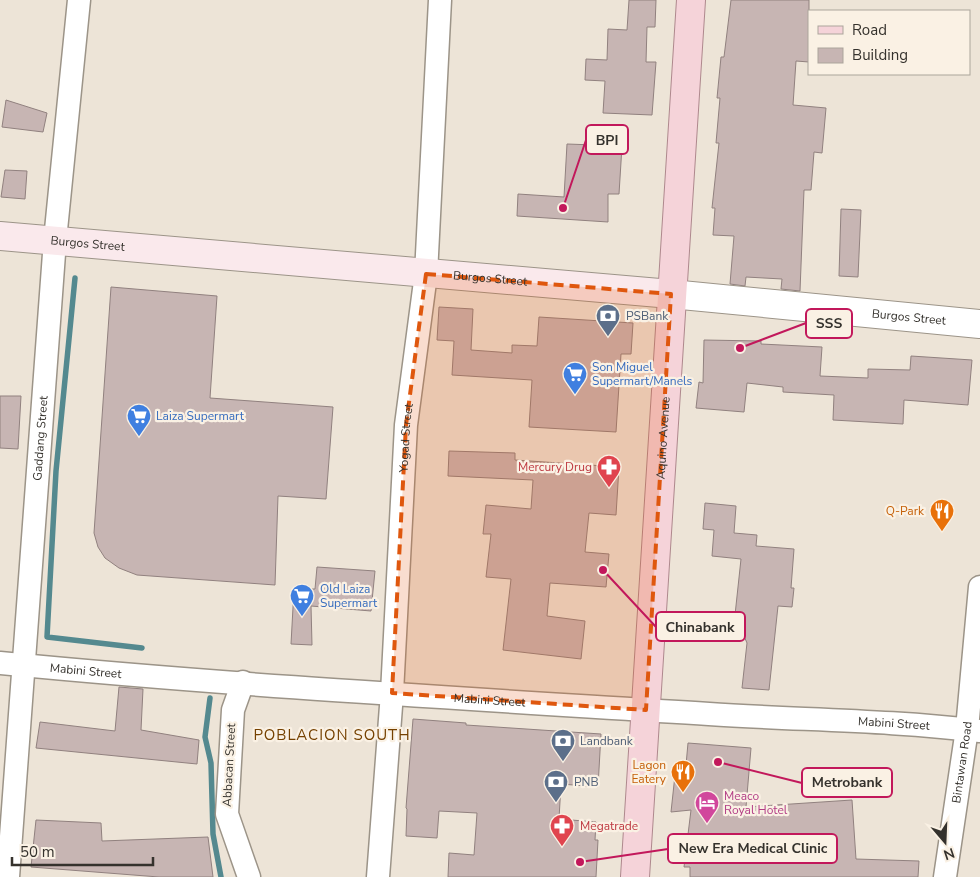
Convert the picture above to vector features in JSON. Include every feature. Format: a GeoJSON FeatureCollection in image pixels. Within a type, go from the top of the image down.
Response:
{"type":"FeatureCollection","features":[{"type":"Feature","properties":{"kind":"main road","name":"Aquino Avenue"},"geometry":{"type":"LineString","coordinates":[[635,877],[671,294],[684,141],[691,0]]}},
{"type":"Feature","properties":{"kind":"main road","name":"Burgos Street"},"geometry":{"type":"LineString","coordinates":[[0,236],[671,294]]}},
{"type":"Feature","properties":{"kind":"street","name":"Gaddang Street"},"geometry":{"type":"LineString","coordinates":[[8,877],[22,665],[55,240],[79,0]]}},
{"type":"Feature","properties":{"kind":"street","name":"Yogad Street"},"geometry":{"type":"LineString","coordinates":[[378,877],[392,694],[406,425],[426,274],[440,0]]}},
{"type":"Feature","properties":{"kind":"street","name":"Burgos Street"},"geometry":{"type":"LineString","coordinates":[[671,294],[980,324]]}},
{"type":"Feature","properties":{"kind":"street","name":"Bintawan Road"},"geometry":{"type":"LineString","coordinates":[[945,877],[974,730],[980,586]]}},
{"type":"Feature","properties":{"kind":"street","name":"Mabini Street"},"geometry":{"type":"LineString","coordinates":[[0,663],[392,694],[974,730]]}},
{"type":"Feature","properties":{"kind":"street","name":"Abbacan Street"},"geometry":{"type":"LineString","coordinates":[[243,682],[233,710],[227,814],[249,877]]}},
{"type":"Feature","properties":{"kind":"highlighted area"},"geometry":{"type":"Polygon","coordinates":[[[426,274],[671,294],[646,710],[392,693],[406,425],[426,274]]]}},
{"type":"Feature","properties":{"kind":"building"},"geometry":{"type":"Polygon","coordinates":[[[629,0],[656,0],[655,27],[647,27],[646,62],[656,62],[652,115],[603,113],[605,81],[585,80],[586,59],[607,60],[608,29],[627,30],[629,0]]]}},
{"type":"Feature","properties":{"kind":"building"},"geometry":{"type":"Polygon","coordinates":[[[731,0],[809,0],[808,62],[796,61],[793,105],[826,108],[822,153],[814,152],[811,190],[804,190],[800,291],[781,289],[782,279],[746,277],[745,286],[730,284],[734,236],[713,235],[715,208],[712,208],[719,143],[716,143],[720,98],[717,98],[721,57],[724,57],[731,0]]]}},
{"type":"Feature","properties":{"kind":"building"},"geometry":{"type":"Polygon","coordinates":[[[6,100],[47,113],[43,132],[2,127],[6,100]]]}},
{"type":"Feature","properties":{"kind":"building"},"geometry":{"type":"Polygon","coordinates":[[[567,144],[622,146],[619,194],[608,194],[608,222],[517,216],[518,194],[564,197],[567,144]]]}},
{"type":"Feature","properties":{"kind":"building"},"geometry":{"type":"Polygon","coordinates":[[[5,170],[27,171],[25,199],[1,197],[5,170]]]}},
{"type":"Feature","properties":{"kind":"building"},"geometry":{"type":"Polygon","coordinates":[[[841,209],[861,210],[858,277],[839,276],[841,209]]]}},
{"type":"Feature","properties":{"kind":"building"},"geometry":{"type":"Polygon","coordinates":[[[111,287],[217,296],[210,398],[333,407],[326,499],[278,496],[275,585],[137,575],[119,568],[105,558],[98,547],[94,533],[111,287]]]}},
{"type":"Feature","properties":{"kind":"building"},"geometry":{"type":"Polygon","coordinates":[[[439,307],[473,309],[471,350],[512,353],[512,345],[537,346],[539,317],[633,323],[631,354],[621,354],[616,432],[529,427],[532,380],[452,375],[454,341],[437,340],[439,307]]]}},
{"type":"Feature","properties":{"kind":"building"},"geometry":{"type":"Polygon","coordinates":[[[704,340],[761,341],[761,344],[822,347],[820,376],[868,378],[868,369],[910,370],[911,356],[972,360],[968,405],[904,400],[903,424],[833,420],[834,395],[783,392],[783,387],[747,383],[744,412],[696,408],[699,382],[703,383],[704,340]]]}},
{"type":"Feature","properties":{"kind":"building"},"geometry":{"type":"Polygon","coordinates":[[[0,396],[21,396],[18,449],[0,448],[0,396]]]}},
{"type":"Feature","properties":{"kind":"building"},"geometry":{"type":"Polygon","coordinates":[[[449,451],[515,453],[515,460],[619,467],[616,515],[589,513],[585,552],[609,554],[606,587],[550,583],[547,616],[585,621],[581,659],[503,650],[511,579],[486,577],[491,534],[483,534],[486,505],[531,509],[533,480],[448,476],[449,451]]]}},
{"type":"Feature","properties":{"kind":"building"},"geometry":{"type":"Polygon","coordinates":[[[705,503],[736,506],[734,533],[757,535],[756,546],[794,549],[791,588],[794,588],[792,607],[778,606],[769,690],[742,688],[747,643],[735,615],[741,559],[712,556],[714,530],[703,529],[705,503]]]}},
{"type":"Feature","properties":{"kind":"building"},"geometry":{"type":"Polygon","coordinates":[[[317,567],[375,571],[371,611],[311,606],[312,645],[291,644],[294,589],[315,589],[317,567]]]}},
{"type":"Feature","properties":{"kind":"building"},"geometry":{"type":"Polygon","coordinates":[[[119,687],[143,689],[141,730],[199,740],[197,764],[36,748],[40,722],[115,731],[119,687]]]}},
{"type":"Feature","properties":{"kind":"building"},"geometry":{"type":"Polygon","coordinates":[[[413,719],[466,723],[466,725],[601,734],[598,787],[561,784],[559,819],[596,822],[595,840],[598,840],[596,877],[448,877],[449,853],[474,855],[477,813],[439,811],[437,838],[406,836],[406,808],[413,719]]]}},
{"type":"Feature","properties":{"kind":"building"},"geometry":{"type":"Polygon","coordinates":[[[688,743],[751,748],[746,807],[852,800],[856,859],[919,861],[918,877],[690,877],[690,867],[684,867],[691,810],[671,812],[675,775],[685,776],[688,743]]]}},
{"type":"Feature","properties":{"kind":"building"},"geometry":{"type":"Polygon","coordinates":[[[36,820],[101,823],[102,841],[208,837],[213,877],[159,877],[31,867],[36,820]]]}},
{"type":"Feature","properties":{"kind":"waterway"},"geometry":{"type":"LineString","coordinates":[[75,278],[56,471],[47,637],[142,648]]}},
{"type":"Feature","properties":{"kind":"waterway"},"geometry":{"type":"LineString","coordinates":[[210,698],[205,737],[211,763],[213,834],[221,877]]}},
{"type":"Feature","properties":{"kind":"place","name":"BPI"},"geometry":{"type":"Point","coordinates":[563,208]}},
{"type":"Feature","properties":{"kind":"place","name":"PSBank"},"geometry":{"type":"Point","coordinates":[608,337]}},
{"type":"Feature","properties":{"kind":"place","name":"SSS"},"geometry":{"type":"Point","coordinates":[740,348]}},
{"type":"Feature","properties":{"kind":"place","name":"Son Miguel Supermart/Manels"},"geometry":{"type":"Point","coordinates":[575,395]}},
{"type":"Feature","properties":{"kind":"place","name":"Laiza Supermart"},"geometry":{"type":"Point","coordinates":[139,437]}},
{"type":"Feature","properties":{"kind":"place","name":"Mercury Drug"},"geometry":{"type":"Point","coordinates":[609,488]}},
{"type":"Feature","properties":{"kind":"place","name":"Q-Park"},"geometry":{"type":"Point","coordinates":[942,532]}},
{"type":"Feature","properties":{"kind":"place","name":"Chinabank"},"geometry":{"type":"Point","coordinates":[603,570]}},
{"type":"Feature","properties":{"kind":"place","name":"Old Laiza Supermart"},"geometry":{"type":"Point","coordinates":[302,617]}},
{"type":"Feature","properties":{"kind":"place","name":"Landbank"},"geometry":{"type":"Point","coordinates":[563,762]}},
{"type":"Feature","properties":{"kind":"place","name":"Metrobank"},"geometry":{"type":"Point","coordinates":[718,762]}},
{"type":"Feature","properties":{"kind":"place","name":"Lagon Eatery"},"geometry":{"type":"Point","coordinates":[683,793]}},
{"type":"Feature","properties":{"kind":"place","name":"PNB"},"geometry":{"type":"Point","coordinates":[556,803]}},
{"type":"Feature","properties":{"kind":"place","name":"Meaco Royal Hotel"},"geometry":{"type":"Point","coordinates":[707,824]}},
{"type":"Feature","properties":{"kind":"place","name":"Megatrade"},"geometry":{"type":"Point","coordinates":[562,847]}},
{"type":"Feature","properties":{"kind":"place","name":"New Era Medical Clinic"},"geometry":{"type":"Point","coordinates":[580,862]}},
{"type":"Feature","properties":{"kind":"district","name":"POBLACION SOUTH"},"geometry":{"type":"Point","coordinates":[332,735]}}]}
